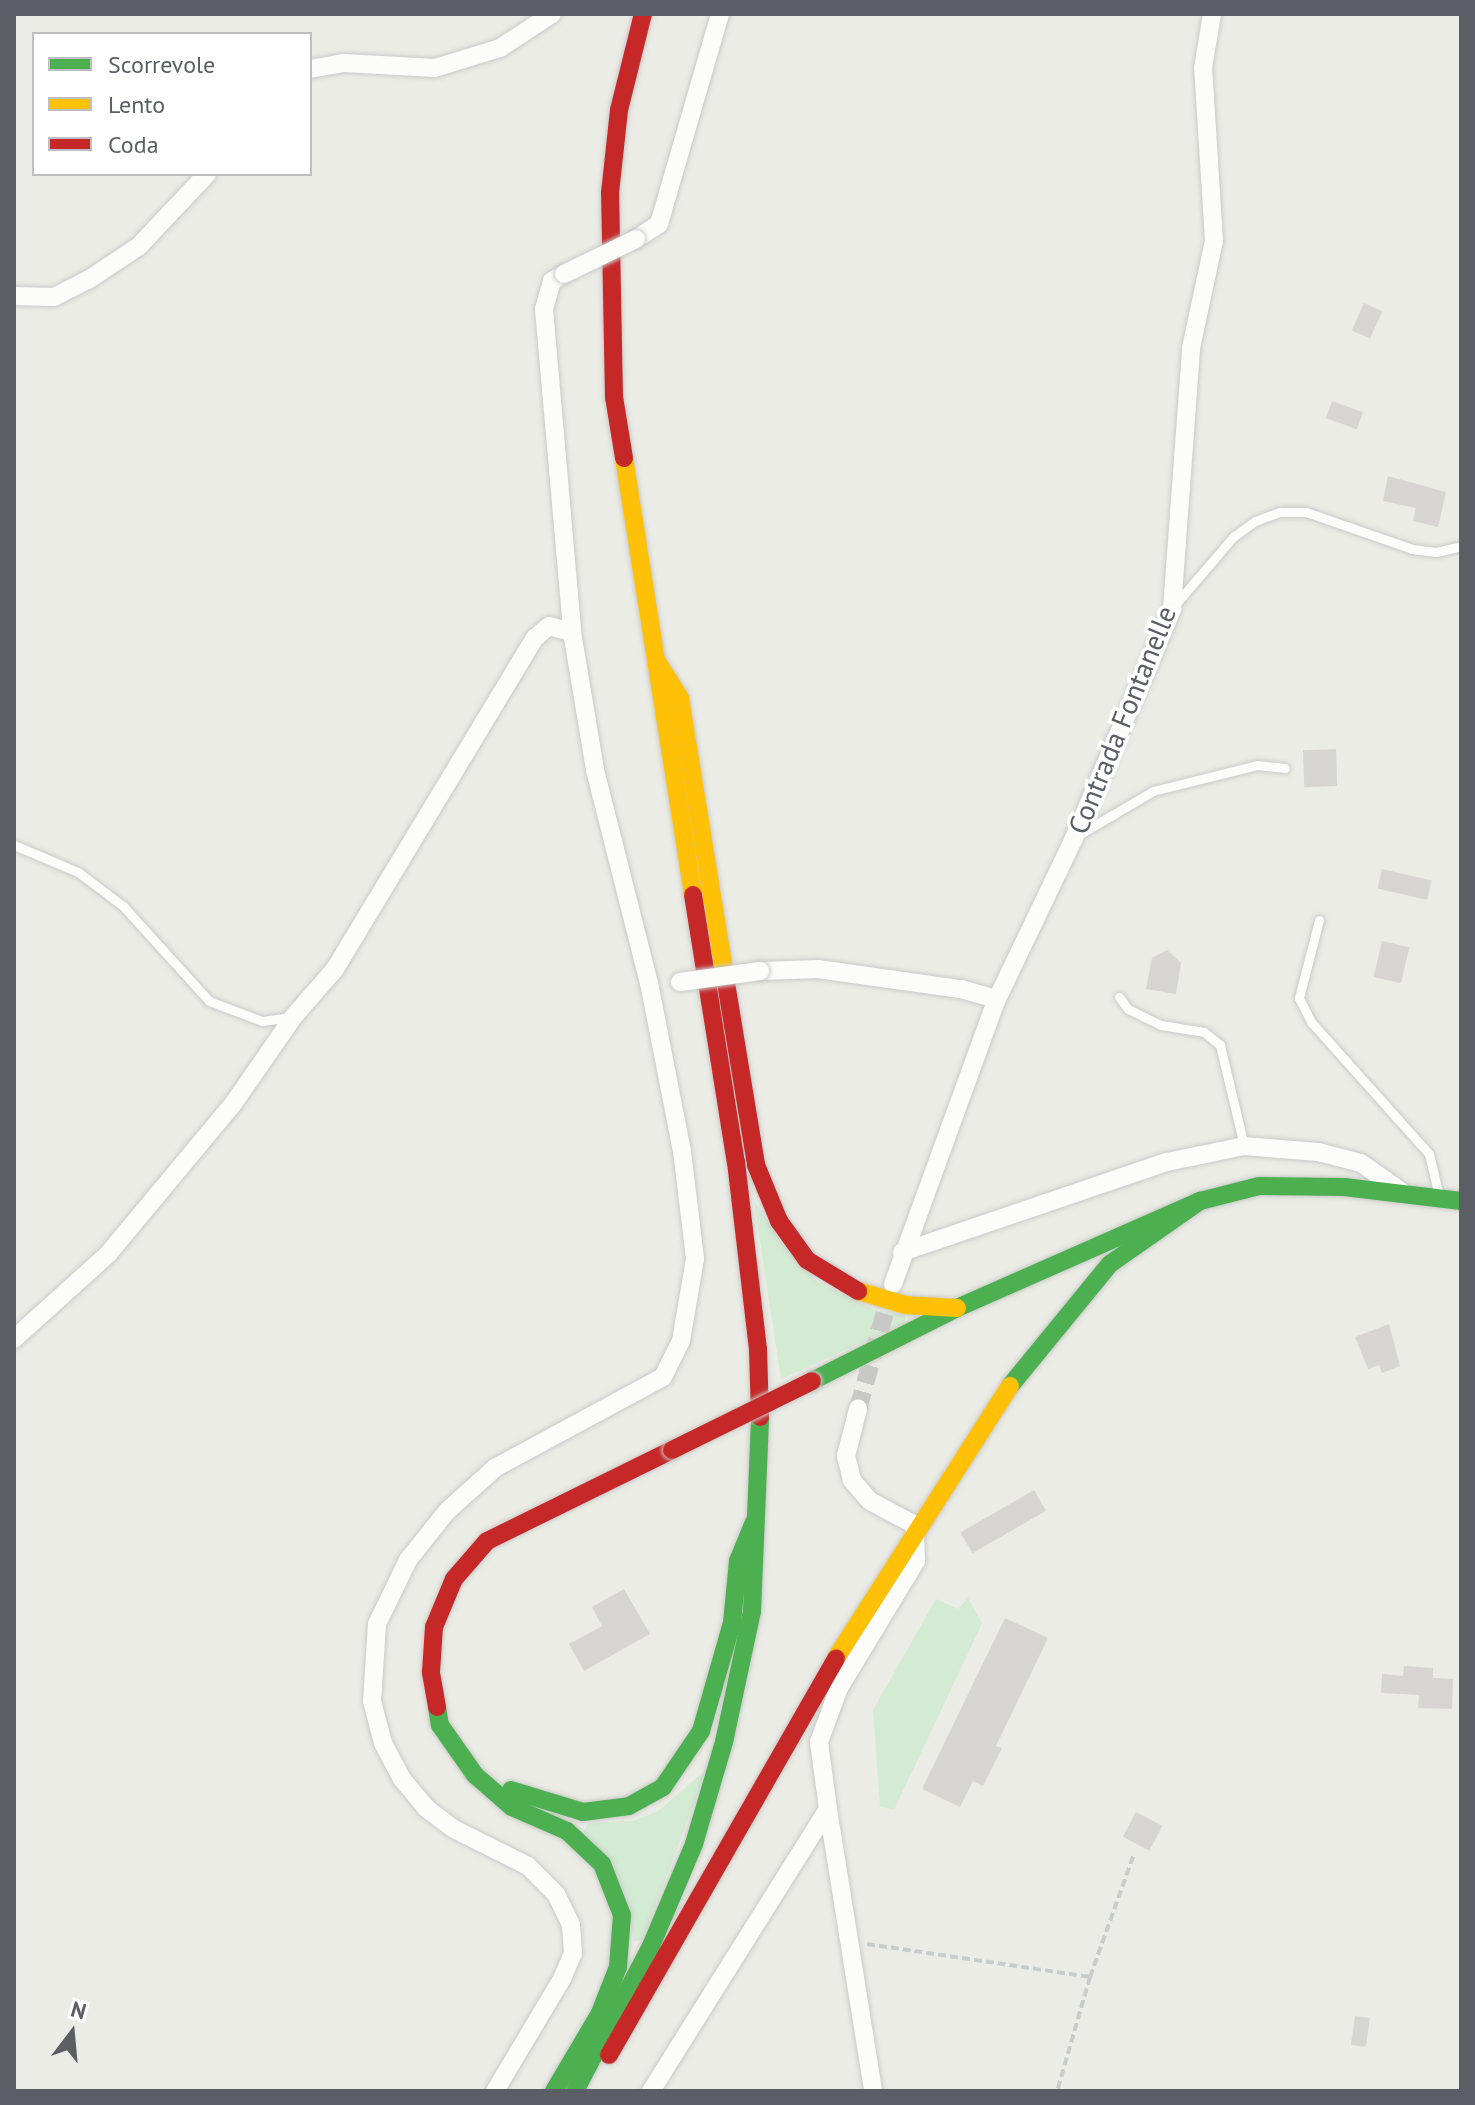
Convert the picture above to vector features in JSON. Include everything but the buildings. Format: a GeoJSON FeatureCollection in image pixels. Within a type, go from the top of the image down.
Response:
{"type":"FeatureCollection","features":[{"type":"Feature","properties":{"kind":"main road"},"geometry":{"type":"LineString","coordinates":[[575,2091],[651,1946],[694,1844],[724,1742],[752,1611],[757,1515],[758,1349],[745,1239],[658,663],[614,397],[610,193],[619,110],[643,14]]}},
{"type":"Feature","properties":{"kind":"main road"},"geometry":{"type":"LineString","coordinates":[[658,663],[680,698],[756,1165],[779,1221],[807,1260],[854,1290],[905,1305],[957,1308]]}},
{"type":"Feature","properties":{"kind":"main road"},"geometry":{"type":"LineString","coordinates":[[554,2091],[600,2013],[618,1967],[622,1915],[602,1864],[567,1831],[512,1807],[475,1775],[440,1725],[431,1672],[434,1627],[454,1579],[487,1541],[957,1308],[1200,1201],[1259,1186],[1402,1192],[1461,1201]]}},
{"type":"Feature","properties":{"kind":"main road"},"geometry":{"type":"LineString","coordinates":[[587,2091],[915,1525],[1018,1374],[1110,1264],[1200,1201]]}},
{"type":"Feature","properties":{"kind":"main road"},"geometry":{"type":"LineString","coordinates":[[475,1775],[583,1812],[629,1806],[663,1787],[701,1731],[726,1648],[738,1561],[757,1515]]}},
{"type":"Feature","properties":{"kind":"street"},"geometry":{"type":"LineString","coordinates":[[312,69],[344,63],[435,68],[500,48],[552,14]]}},
{"type":"Feature","properties":{"kind":"street"},"geometry":{"type":"LineString","coordinates":[[495,2091],[563,1977],[573,1953],[571,1925],[556,1894],[528,1866],[454,1829],[426,1808],[402,1779],[383,1743],[372,1701],[370,1665],[390,1591],[447,1511],[495,1468],[637,1395],[673,1362],[690,1308],[695,1259],[682,1151],[649,983],[595,770],[572,632],[544,309],[552,281],[636,239],[659,224],[720,14]]}},
{"type":"Feature","properties":{"kind":"street","name":"Contrada Fontanelle"},"geometry":{"type":"LineString","coordinates":[[893,1284],[902,1252],[997,999],[1074,838],[1172,609],[1191,348],[1214,241],[1203,68],[1212,14]]}},
{"type":"Feature","properties":{"kind":"street"},"geometry":{"type":"LineString","coordinates":[[14,296],[54,297],[88,280],[139,246],[205,176]]}},
{"type":"Feature","properties":{"kind":"street"},"geometry":{"type":"LineString","coordinates":[[14,1339],[35,1325],[108,1254],[233,1104],[294,1016],[335,969],[535,638],[549,626],[572,632]]}},
{"type":"Feature","properties":{"kind":"street"},"geometry":{"type":"LineString","coordinates":[[649,983],[760,971],[818,969],[961,989],[997,999]]}},
{"type":"Feature","properties":{"kind":"street"},"geometry":{"type":"LineString","coordinates":[[902,1252],[1167,1162],[1244,1146],[1318,1152],[1361,1163],[1402,1192]]}},
{"type":"Feature","properties":{"kind":"street"},"geometry":{"type":"LineString","coordinates":[[858,1409],[846,1456],[852,1480],[870,1501],[915,1525],[916,1561],[839,1688],[819,1742],[873,2091]]}},
{"type":"Feature","properties":{"kind":"street"},"geometry":{"type":"LineString","coordinates":[[651,2091],[828,1809]]}},
{"type":"Feature","properties":{"kind":"lane"},"geometry":{"type":"LineString","coordinates":[[1172,609],[1233,537],[1255,521],[1280,512],[1306,512],[1412,549],[1436,552],[1461,546]]}},
{"type":"Feature","properties":{"kind":"lane"},"geometry":{"type":"LineString","coordinates":[[1074,838],[1153,791],[1257,765],[1285,768]]}},
{"type":"Feature","properties":{"kind":"lane"},"geometry":{"type":"LineString","coordinates":[[14,845],[78,872],[123,906],[209,1001],[262,1021],[294,1016]]}},
{"type":"Feature","properties":{"kind":"lane"},"geometry":{"type":"LineString","coordinates":[[1319,920],[1301,973],[1299,998],[1312,1023],[1429,1154],[1439,1197]]}},
{"type":"Feature","properties":{"kind":"lane"},"geometry":{"type":"LineString","coordinates":[[1119,997],[1128,1009],[1150,1020],[1204,1032],[1220,1045],[1244,1146]]}},
{"type":"Feature","properties":{"kind":"path"},"geometry":{"type":"LineString","coordinates":[[1057,2091],[1090,1977],[1134,1854]]}},
{"type":"Feature","properties":{"kind":"path"},"geometry":{"type":"LineString","coordinates":[[849,1941],[1090,1977]]}},
{"type":"Feature","properties":{"kind":"green space"},"geometry":{"type":"Polygon","coordinates":[[[754,1201],[785,1247],[819,1283],[874,1310],[905,1315],[905,1323],[781,1379],[754,1201]]]}},
{"type":"Feature","properties":{"kind":"green space"},"geometry":{"type":"Polygon","coordinates":[[[968,1598],[982,1623],[894,1810],[880,1806],[873,1710],[936,1599],[958,1609],[968,1598]]]}},
{"type":"Feature","properties":{"kind":"green space"},"geometry":{"type":"Polygon","coordinates":[[[706,1770],[643,1940],[634,1941],[627,1895],[583,1834],[588,1823],[633,1821],[658,1811],[706,1770]]]}},
{"type":"Feature","properties":{"kind":"tunnel"},"geometry":{"type":"LineString","coordinates":[[858,1409],[891,1291]]}},
{"type":"Feature","properties":{"kind":"traffic: fast"},"geometry":{"type":"LineString","coordinates":[[812,1381],[957,1308],[1200,1201],[1259,1186],[1344,1187],[1461,1201]]}},
{"type":"Feature","properties":{"kind":"traffic: fast"},"geometry":{"type":"LineString","coordinates":[[1010,1386],[1110,1264],[1200,1201]]}},
{"type":"Feature","properties":{"kind":"traffic: fast"},"geometry":{"type":"LineString","coordinates":[[575,2091],[651,1946],[694,1844],[724,1742],[752,1611],[760,1417]]}},
{"type":"Feature","properties":{"kind":"traffic: fast"},"geometry":{"type":"LineString","coordinates":[[511,1790],[583,1812],[629,1806],[663,1787],[701,1731],[732,1623],[738,1561],[754,1522]]}},
{"type":"Feature","properties":{"kind":"traffic: fast"},"geometry":{"type":"LineString","coordinates":[[437,1707],[440,1725],[475,1775],[512,1807],[567,1831],[602,1864],[622,1915],[618,1967],[600,2013],[554,2091]]}},
{"type":"Feature","properties":{"kind":"traffic: slow"},"geometry":{"type":"LineString","coordinates":[[624,458],[693,895]]}},
{"type":"Feature","properties":{"kind":"traffic: slow"},"geometry":{"type":"LineString","coordinates":[[658,663],[680,698],[726,983]]}},
{"type":"Feature","properties":{"kind":"traffic: slow"},"geometry":{"type":"LineString","coordinates":[[858,1291],[905,1305],[957,1308]]}},
{"type":"Feature","properties":{"kind":"traffic: slow"},"geometry":{"type":"LineString","coordinates":[[836,1658],[1010,1386]]}},
{"type":"Feature","properties":{"kind":"traffic: jam"},"geometry":{"type":"LineString","coordinates":[[624,458],[614,397],[610,193],[619,110],[643,14]]}},
{"type":"Feature","properties":{"kind":"traffic: jam"},"geometry":{"type":"LineString","coordinates":[[693,895],[736,1162],[758,1349],[760,1417]]}},
{"type":"Feature","properties":{"kind":"traffic: jam"},"geometry":{"type":"LineString","coordinates":[[726,983],[756,1165],[779,1221],[807,1260],[858,1291]]}},
{"type":"Feature","properties":{"kind":"traffic: jam"},"geometry":{"type":"LineString","coordinates":[[672,1450],[812,1381]]}},
{"type":"Feature","properties":{"kind":"traffic: jam"},"geometry":{"type":"LineString","coordinates":[[437,1707],[431,1672],[434,1627],[454,1579],[487,1541],[672,1450]]}},
{"type":"Feature","properties":{"kind":"traffic: jam"},"geometry":{"type":"LineString","coordinates":[[609,2055],[836,1658]]}}]}
